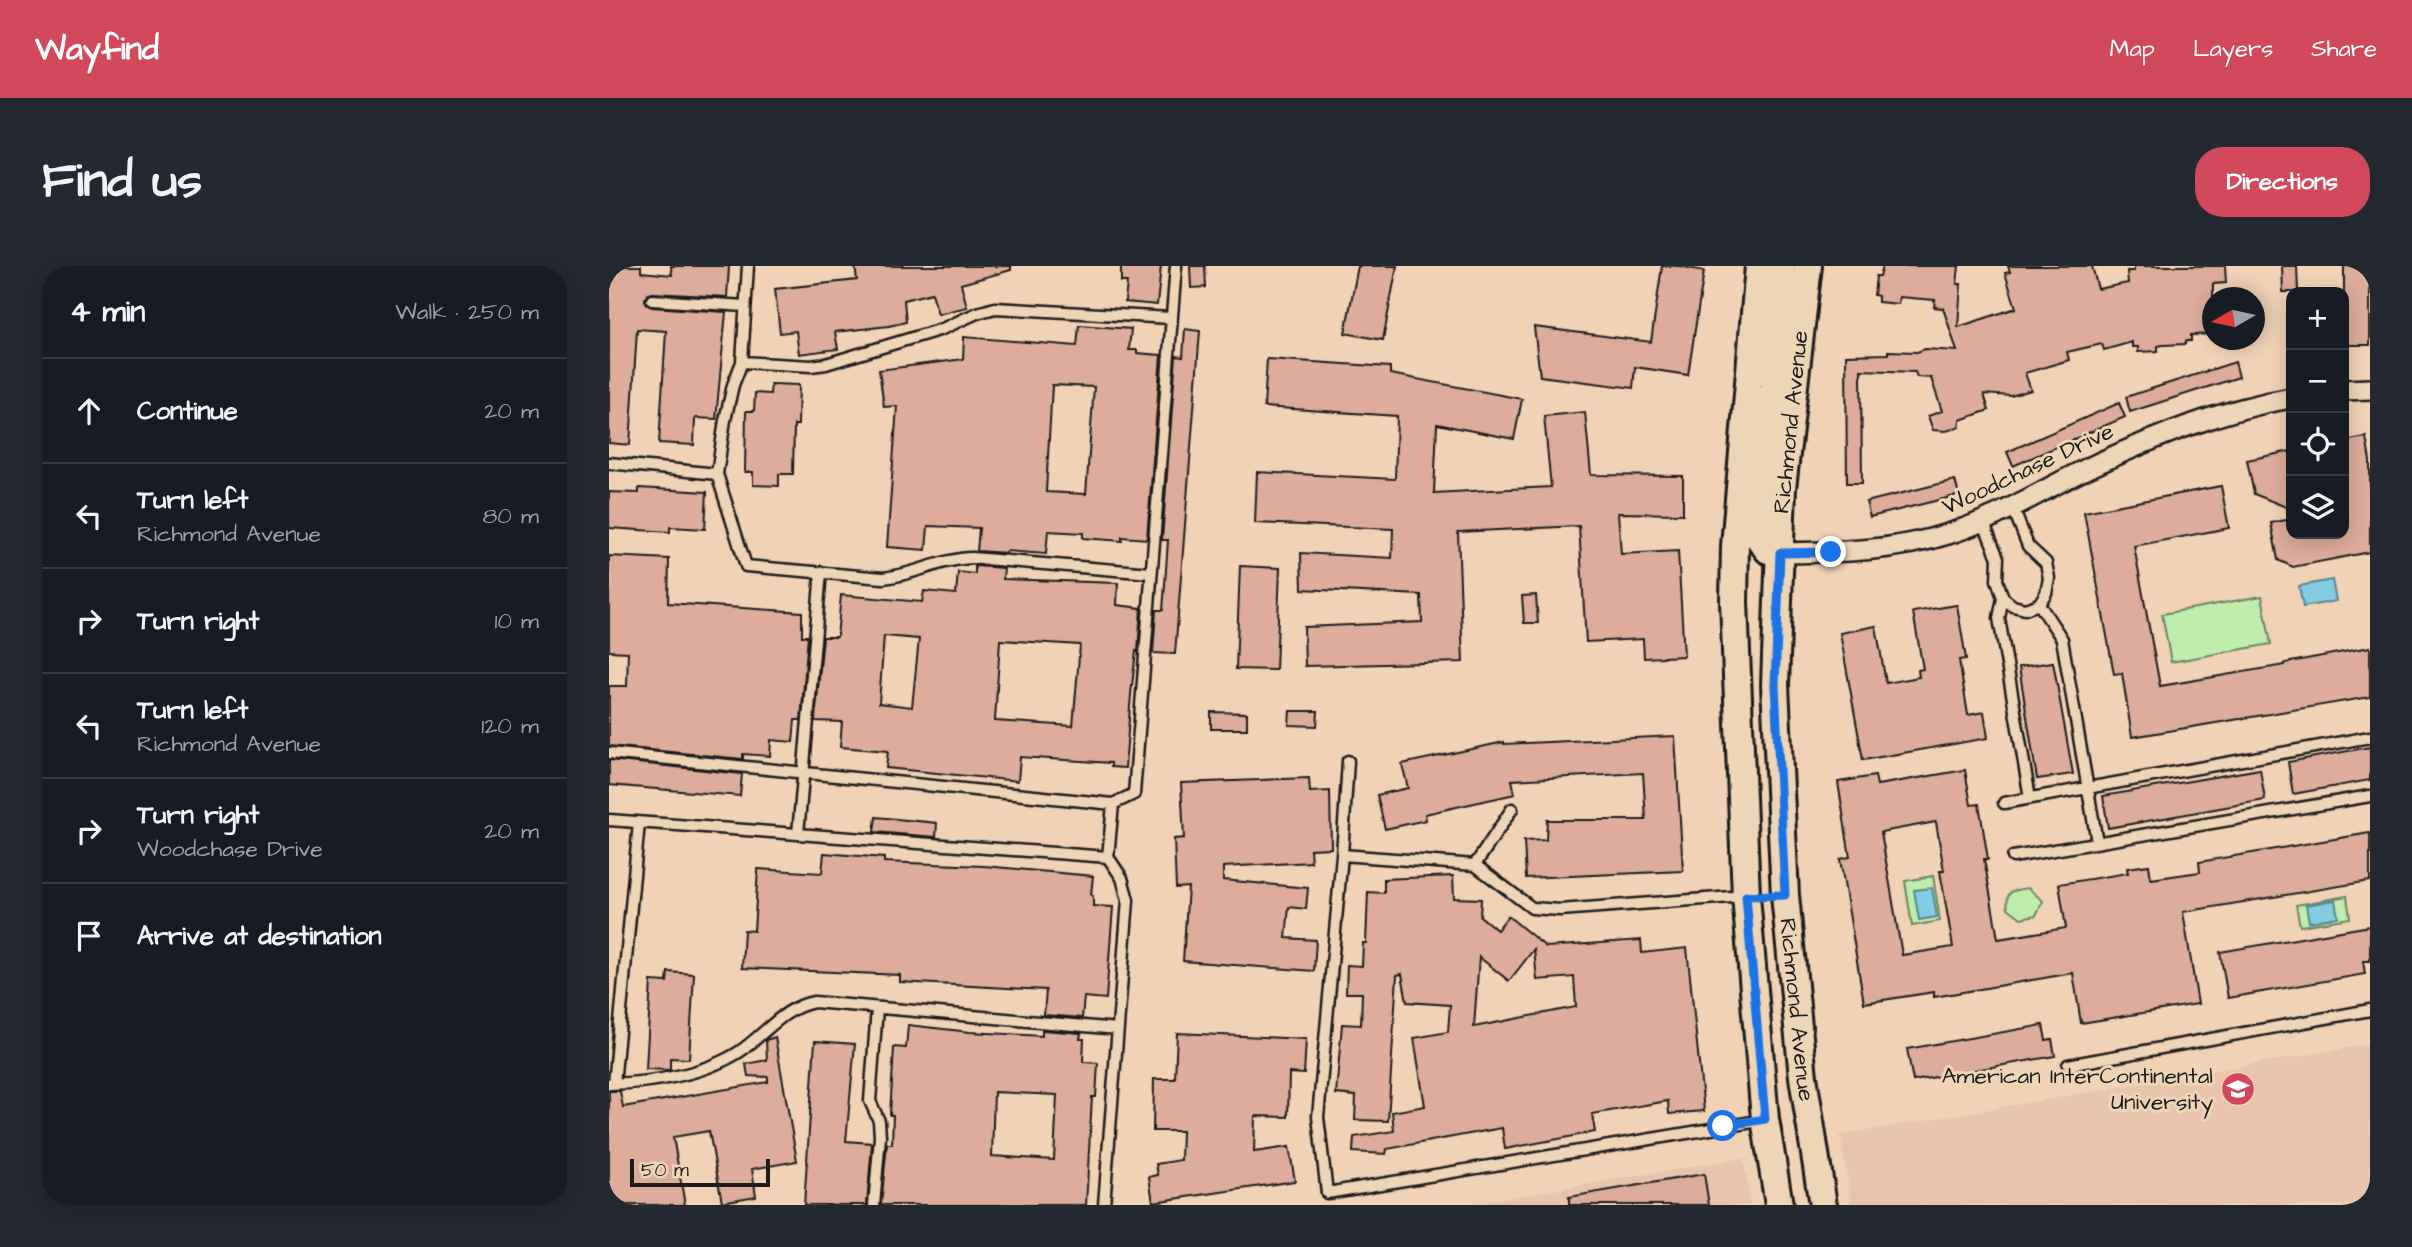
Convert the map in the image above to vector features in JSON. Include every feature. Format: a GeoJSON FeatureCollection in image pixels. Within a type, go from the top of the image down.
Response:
{"type":"FeatureCollection","features":[{"type":"Feature","properties":{"kind":"main road","name":"Richmond Avenue"},"geometry":{"type":"LineString","coordinates":[[1759,266],[1735,546],[1734,602],[1746,896],[1765,1119],[1779,1205]]}},
{"type":"Feature","properties":{"kind":"main road"},"geometry":{"type":"LineString","coordinates":[[1782,266],[1775,352],[1775,406],[1789,432]]}},
{"type":"Feature","properties":{"kind":"main road","name":"Richmond Avenue"},"geometry":{"type":"LineString","coordinates":[[1808,266],[1782,488],[1775,685],[1785,895],[1803,1077],[1823,1205]]}},
{"type":"Feature","properties":{"kind":"main road"},"geometry":{"type":"LineString","coordinates":[[1749,380],[1761,416],[1763,438],[1759,538],[1768,550],[1780,553]]}},
{"type":"Feature","properties":{"kind":"main road"},"geometry":{"type":"LineString","coordinates":[[1746,896],[1785,895]]}},
{"type":"Feature","properties":{"kind":"street"},"geometry":{"type":"LineString","coordinates":[[2349,390],[2370,389]]}},
{"type":"Feature","properties":{"kind":"street","name":"Woodchase Drive"},"geometry":{"type":"LineString","coordinates":[[1780,553],[1898,548],[1949,534],[2013,508],[2085,470],[2181,426],[2286,399]]}},
{"type":"Feature","properties":{"kind":"lane"},"geometry":{"type":"LineString","coordinates":[[748,266],[742,362],[730,396],[716,474],[746,566],[883,578],[903,576],[955,559],[972,558],[1151,573]]}},
{"type":"Feature","properties":{"kind":"lane"},"geometry":{"type":"LineString","coordinates":[[609,753],[1113,804],[1134,794],[1176,266]]}},
{"type":"Feature","properties":{"kind":"lane"},"geometry":{"type":"LineString","coordinates":[[652,300],[745,306]]}},
{"type":"Feature","properties":{"kind":"lane"},"geometry":{"type":"LineString","coordinates":[[742,362],[826,364],[942,329],[995,308],[1171,318]]}},
{"type":"Feature","properties":{"kind":"lane"},"geometry":{"type":"LineString","coordinates":[[609,463],[716,474]]}},
{"type":"Feature","properties":{"kind":"lane"},"geometry":{"type":"LineString","coordinates":[[1983,521],[1998,558],[1997,580],[2004,598],[2013,606],[2025,609],[2039,604],[2046,593],[2049,578],[2046,563],[2028,546],[2013,508]]}},
{"type":"Feature","properties":{"kind":"lane"},"geometry":{"type":"LineString","coordinates":[[798,834],[821,572]]}},
{"type":"Feature","properties":{"kind":"lane"},"geometry":{"type":"LineString","coordinates":[[2004,598],[1999,618],[2030,798]]}},
{"type":"Feature","properties":{"kind":"lane"},"geometry":{"type":"LineString","coordinates":[[2039,604],[2062,639],[2097,842]]}},
{"type":"Feature","properties":{"kind":"lane"},"geometry":{"type":"LineString","coordinates":[[2004,803],[2370,737]]}},
{"type":"Feature","properties":{"kind":"lane"},"geometry":{"type":"LineString","coordinates":[[1348,761],[1318,1117],[1327,1193],[1765,1119]]}},
{"type":"Feature","properties":{"kind":"lane"},"geometry":{"type":"LineString","coordinates":[[2013,857],[2370,796]]}},
{"type":"Feature","properties":{"kind":"lane"},"geometry":{"type":"LineString","coordinates":[[1104,1205],[1128,900],[1122,878],[1108,857],[1113,804]]}},
{"type":"Feature","properties":{"kind":"lane"},"geometry":{"type":"LineString","coordinates":[[1475,865],[1513,809]]}},
{"type":"Feature","properties":{"kind":"lane"},"geometry":{"type":"LineString","coordinates":[[609,820],[1108,857]]}},
{"type":"Feature","properties":{"kind":"lane"},"geometry":{"type":"LineString","coordinates":[[639,823],[611,1084],[658,1078],[716,1064],[739,1051],[800,1004],[814,1002],[1118,1029]]}},
{"type":"Feature","properties":{"kind":"lane"},"geometry":{"type":"LineString","coordinates":[[1342,855],[1475,865],[1532,908],[1560,910],[1746,896]]}},
{"type":"Feature","properties":{"kind":"lane"},"geometry":{"type":"LineString","coordinates":[[874,1205],[880,1137],[879,1121],[870,1101],[877,1008]]}},
{"type":"Feature","properties":{"kind":"lane"},"geometry":{"type":"LineString","coordinates":[[2069,1065],[2370,1010]]}},
{"type":"Feature","properties":{"kind":"shaded area","name":"American InterContinental University"},"geometry":{"type":"Polygon","coordinates":[[[2370,1044],[2370,1205],[1852,1205],[1840,1135],[2370,1044]]]}},
{"type":"Feature","properties":{"kind":"shaded area"},"geometry":{"type":"Polygon","coordinates":[[[1743,1158],[1751,1205],[1464,1205],[1743,1158]]]}},
{"type":"Feature","properties":{"kind":"green space"},"geometry":{"type":"Polygon","coordinates":[[[2262,596],[2271,644],[2171,662],[2162,614],[2262,596]]]}},
{"type":"Feature","properties":{"kind":"green space"},"geometry":{"type":"Polygon","coordinates":[[[1933,876],[1940,921],[1912,926],[1905,881],[1933,876]]]}},
{"type":"Feature","properties":{"kind":"green space"},"geometry":{"type":"Polygon","coordinates":[[[2028,888],[2043,901],[2036,915],[2021,918],[2008,908],[2008,898],[2011,892],[2028,888]]]}},
{"type":"Feature","properties":{"kind":"green space"},"geometry":{"type":"Polygon","coordinates":[[[2347,896],[2350,918],[2300,926],[2296,905],[2347,896]]]}},
{"type":"Feature","properties":{"kind":"water"},"geometry":{"type":"Polygon","coordinates":[[[2332,580],[2336,601],[2303,607],[2299,586],[2332,580]]]}},
{"type":"Feature","properties":{"kind":"water"},"geometry":{"type":"Polygon","coordinates":[[[1932,888],[1937,917],[1919,920],[1914,890],[1932,888]]]}},
{"type":"Feature","properties":{"kind":"water"},"geometry":{"type":"Polygon","coordinates":[[[2335,900],[2338,917],[2309,922],[2306,905],[2335,900]]]}},
{"type":"Feature","properties":{"kind":"building"},"geometry":{"type":"Polygon","coordinates":[[[609,266],[641,266],[641,272],[672,275],[671,266],[729,266],[727,297],[652,293],[645,299],[646,304],[652,307],[726,312],[716,419],[695,418],[694,445],[659,443],[666,331],[637,329],[630,445],[609,443],[609,266]]]}},
{"type":"Feature","properties":{"kind":"building"},"geometry":{"type":"Polygon","coordinates":[[[855,266],[1011,266],[1011,270],[961,284],[967,307],[938,314],[932,293],[904,300],[906,322],[835,332],[838,349],[799,354],[796,331],[780,333],[775,289],[857,280],[855,266]]]}},
{"type":"Feature","properties":{"kind":"building"},"geometry":{"type":"Polygon","coordinates":[[[1121,266],[1161,266],[1157,305],[1125,302],[1127,282],[1121,282],[1121,266]]]}},
{"type":"Feature","properties":{"kind":"building"},"geometry":{"type":"Polygon","coordinates":[[[1190,266],[1205,266],[1206,287],[1191,288],[1190,266]]]}},
{"type":"Feature","properties":{"kind":"building"},"geometry":{"type":"Polygon","coordinates":[[[1358,266],[1397,266],[1383,340],[1345,333],[1358,266]]]}},
{"type":"Feature","properties":{"kind":"building"},"geometry":{"type":"Polygon","coordinates":[[[1662,266],[1704,271],[1688,375],[1635,367],[1633,388],[1540,376],[1534,327],[1651,342],[1662,266]]]}},
{"type":"Feature","properties":{"kind":"building"},"geometry":{"type":"Polygon","coordinates":[[[1883,266],[1959,266],[1957,284],[1961,284],[1958,327],[2016,308],[2005,273],[2010,272],[2008,266],[2092,266],[2098,289],[2128,283],[2127,271],[2134,271],[2134,266],[2225,266],[2226,283],[2202,287],[2202,334],[2191,335],[2191,341],[2158,346],[2158,351],[2138,352],[2138,347],[2132,347],[2132,342],[2104,350],[2102,344],[2067,352],[2069,360],[2025,373],[2031,390],[2011,396],[1984,394],[1989,410],[1960,420],[1959,427],[1946,431],[1933,430],[1928,416],[1942,411],[1931,378],[1917,377],[1915,372],[1861,370],[1862,483],[1847,483],[1846,355],[1888,354],[1888,351],[1917,352],[1925,349],[1957,351],[1943,308],[1934,307],[1935,300],[1899,297],[1898,304],[1878,302],[1878,296],[1874,295],[1876,276],[1880,276],[1883,266]]]}},
{"type":"Feature","properties":{"kind":"building"},"geometry":{"type":"Polygon","coordinates":[[[2282,266],[2297,266],[2298,287],[2286,287],[2286,292],[2283,292],[2282,266]]]}},
{"type":"Feature","properties":{"kind":"building"},"geometry":{"type":"Polygon","coordinates":[[[2344,266],[2370,266],[2370,345],[2349,345],[2349,287],[2344,287],[2344,266]]]}},
{"type":"Feature","properties":{"kind":"building"},"geometry":{"type":"Polygon","coordinates":[[[1079,325],[1131,329],[1129,350],[1161,355],[1147,539],[1122,537],[1122,541],[1083,538],[1083,533],[1048,531],[1046,554],[1006,553],[977,551],[979,528],[928,526],[926,550],[887,547],[897,406],[884,407],[879,370],[963,359],[964,337],[1077,346],[1079,325]],[[1052,385],[1046,492],[1086,494],[1094,387],[1052,385]]]}},
{"type":"Feature","properties":{"kind":"building"},"geometry":{"type":"Polygon","coordinates":[[[1185,329],[1200,331],[1175,654],[1153,653],[1156,610],[1163,610],[1168,540],[1162,540],[1176,356],[1183,357],[1185,329]]]}},
{"type":"Feature","properties":{"kind":"building"},"geometry":{"type":"Polygon","coordinates":[[[1267,359],[1390,367],[1390,374],[1522,399],[1514,439],[1437,424],[1434,493],[1551,487],[1544,416],[1585,412],[1591,475],[1683,476],[1683,514],[1618,513],[1621,554],[1678,551],[1684,656],[1644,658],[1643,639],[1586,642],[1579,526],[1458,532],[1463,662],[1305,666],[1304,627],[1422,622],[1421,595],[1302,589],[1301,553],[1392,558],[1393,529],[1255,523],[1257,472],[1395,479],[1397,416],[1264,407],[1267,359]]]}},
{"type":"Feature","properties":{"kind":"building"},"geometry":{"type":"Polygon","coordinates":[[[2235,362],[2239,377],[2130,412],[2126,397],[2235,362]]]}},
{"type":"Feature","properties":{"kind":"building"},"geometry":{"type":"Polygon","coordinates":[[[771,384],[799,385],[798,425],[794,425],[793,474],[779,474],[779,486],[753,485],[753,472],[745,472],[746,411],[754,411],[755,393],[770,394],[771,384]]]}},
{"type":"Feature","properties":{"kind":"building"},"geometry":{"type":"Polygon","coordinates":[[[2119,403],[2125,417],[2013,466],[2007,452],[2119,403]]]}},
{"type":"Feature","properties":{"kind":"building"},"geometry":{"type":"Polygon","coordinates":[[[2366,437],[2370,461],[2370,552],[2293,567],[2278,560],[2271,523],[2286,520],[2286,539],[2349,539],[2349,440],[2366,437]]]}},
{"type":"Feature","properties":{"kind":"building"},"geometry":{"type":"Polygon","coordinates":[[[2286,452],[2286,507],[2254,494],[2247,460],[2286,452]]]}},
{"type":"Feature","properties":{"kind":"building"},"geometry":{"type":"Polygon","coordinates":[[[1955,480],[1959,495],[1870,517],[1866,502],[1955,480]]]}},
{"type":"Feature","properties":{"kind":"building"},"geometry":{"type":"Polygon","coordinates":[[[2221,486],[2229,528],[2134,546],[2160,686],[2285,665],[2370,647],[2370,697],[2132,737],[2122,673],[2114,674],[2084,512],[2221,486]]]}},
{"type":"Feature","properties":{"kind":"building"},"geometry":{"type":"Polygon","coordinates":[[[639,488],[707,492],[705,529],[670,527],[670,532],[609,528],[609,492],[639,493],[639,488]]]}},
{"type":"Feature","properties":{"kind":"building"},"geometry":{"type":"Polygon","coordinates":[[[609,556],[669,559],[668,603],[802,612],[802,636],[808,636],[801,720],[795,720],[793,742],[771,740],[770,756],[743,754],[743,759],[609,746],[609,686],[627,686],[628,652],[609,651],[609,556]]]}},
{"type":"Feature","properties":{"kind":"building"},"geometry":{"type":"Polygon","coordinates":[[[975,566],[1004,568],[1003,579],[1118,583],[1117,605],[1141,608],[1125,768],[1111,767],[1111,763],[1020,757],[1018,781],[886,768],[888,751],[840,747],[842,722],[815,721],[823,637],[837,637],[841,595],[922,602],[924,591],[956,594],[958,572],[975,574],[975,566]],[[884,636],[879,703],[912,707],[919,639],[884,636]],[[1000,640],[995,721],[1073,726],[1080,645],[1000,640]]]}},
{"type":"Feature","properties":{"kind":"building"},"geometry":{"type":"Polygon","coordinates":[[[1240,566],[1280,568],[1276,670],[1236,669],[1240,566]]]}},
{"type":"Feature","properties":{"kind":"building"},"geometry":{"type":"Polygon","coordinates":[[[1536,595],[1538,623],[1524,623],[1522,596],[1536,595]]]}},
{"type":"Feature","properties":{"kind":"building"},"geometry":{"type":"Polygon","coordinates":[[[1957,605],[1966,659],[1959,660],[1968,715],[1984,712],[1988,738],[1863,760],[1840,633],[1876,626],[1886,683],[1919,677],[1918,670],[1923,669],[1913,612],[1957,605]]]}},
{"type":"Feature","properties":{"kind":"building"},"geometry":{"type":"Polygon","coordinates":[[[2053,662],[2073,774],[2037,779],[2019,667],[2053,662]]]}},
{"type":"Feature","properties":{"kind":"building"},"geometry":{"type":"Polygon","coordinates":[[[1290,711],[1318,711],[1317,726],[1289,725],[1290,711]]]}},
{"type":"Feature","properties":{"kind":"building"},"geometry":{"type":"Polygon","coordinates":[[[1211,712],[1247,713],[1247,729],[1211,729],[1211,712]]]}},
{"type":"Feature","properties":{"kind":"building"},"geometry":{"type":"Polygon","coordinates":[[[1675,736],[1683,871],[1526,878],[1524,841],[1546,840],[1547,820],[1646,820],[1643,773],[1512,780],[1515,794],[1425,814],[1426,820],[1385,829],[1377,795],[1408,788],[1402,764],[1504,742],[1675,736]]]}},
{"type":"Feature","properties":{"kind":"building"},"geometry":{"type":"Polygon","coordinates":[[[2370,747],[2370,780],[2293,794],[2288,762],[2370,747]]]}},
{"type":"Feature","properties":{"kind":"building"},"geometry":{"type":"Polygon","coordinates":[[[609,760],[742,774],[740,796],[609,785],[609,760]]]}},
{"type":"Feature","properties":{"kind":"building"},"geometry":{"type":"Polygon","coordinates":[[[2260,769],[2265,800],[2108,828],[2103,796],[2260,769]]]}},
{"type":"Feature","properties":{"kind":"building"},"geometry":{"type":"Polygon","coordinates":[[[1965,770],[1971,805],[1979,804],[1988,859],[1984,859],[1998,939],[2066,928],[2059,884],[2128,873],[2127,868],[2149,865],[2151,879],[2200,872],[2199,862],[2370,833],[2370,881],[2183,912],[2198,1004],[2081,1023],[2073,973],[1934,997],[1934,992],[1864,1003],[1840,859],[1850,857],[1838,782],[1875,776],[1877,785],[1965,770]],[[1936,822],[1881,832],[1902,955],[1953,947],[1940,871],[1944,871],[1936,822]]]}},
{"type":"Feature","properties":{"kind":"building"},"geometry":{"type":"Polygon","coordinates":[[[1309,778],[1310,792],[1330,791],[1331,848],[1310,849],[1311,862],[1223,867],[1223,880],[1308,888],[1306,909],[1289,907],[1286,938],[1316,940],[1314,971],[1183,961],[1188,887],[1176,888],[1174,839],[1184,838],[1181,783],[1309,778]]]}},
{"type":"Feature","properties":{"kind":"building"},"geometry":{"type":"Polygon","coordinates":[[[876,817],[937,823],[936,837],[874,832],[876,817]]]}},
{"type":"Feature","properties":{"kind":"building"},"geometry":{"type":"Polygon","coordinates":[[[824,853],[884,858],[884,862],[984,866],[1093,876],[1093,906],[1113,907],[1106,999],[1084,997],[1082,1018],[1044,1015],[1046,990],[900,982],[900,975],[742,968],[744,930],[754,931],[758,869],[822,873],[824,853]]]}},
{"type":"Feature","properties":{"kind":"building"},"geometry":{"type":"Polygon","coordinates":[[[1453,876],[1454,898],[1481,899],[1480,916],[1497,930],[1508,916],[1546,947],[1641,940],[1642,953],[1687,948],[1704,1111],[1669,1114],[1668,1101],[1592,1114],[1595,1132],[1505,1149],[1502,1128],[1387,1149],[1386,1154],[1353,1152],[1354,1137],[1394,1131],[1392,1112],[1425,1106],[1414,1038],[1448,1032],[1450,1005],[1407,1002],[1402,974],[1397,975],[1388,1121],[1355,1120],[1356,1096],[1336,1094],[1342,1024],[1361,1025],[1362,993],[1346,993],[1347,965],[1362,966],[1363,943],[1366,943],[1368,892],[1384,893],[1384,879],[1453,876]],[[1534,949],[1509,981],[1479,957],[1474,1027],[1576,1007],[1574,977],[1537,980],[1534,949]]]}},
{"type":"Feature","properties":{"kind":"building"},"geometry":{"type":"Polygon","coordinates":[[[2370,926],[2370,961],[2363,961],[2365,974],[2228,998],[2220,952],[2370,926]]]}},
{"type":"Feature","properties":{"kind":"building"},"geometry":{"type":"Polygon","coordinates":[[[668,972],[694,974],[689,1059],[670,1058],[670,1070],[646,1069],[651,981],[667,982],[668,972]]]}},
{"type":"Feature","properties":{"kind":"building"},"geometry":{"type":"Polygon","coordinates":[[[908,1025],[1042,1036],[1042,1030],[1081,1033],[1080,1039],[1084,1039],[1083,1062],[1098,1063],[1096,1097],[1092,1097],[1086,1205],[881,1205],[887,1144],[892,1144],[893,1115],[890,1115],[894,1047],[906,1048],[908,1025]],[[994,1092],[992,1156],[1054,1160],[1057,1095],[994,1092]]]}},
{"type":"Feature","properties":{"kind":"building"},"geometry":{"type":"Polygon","coordinates":[[[2043,1025],[2046,1040],[2052,1039],[2055,1056],[1913,1081],[1907,1049],[2043,1025]]]}},
{"type":"Feature","properties":{"kind":"building"},"geometry":{"type":"Polygon","coordinates":[[[1177,1033],[1306,1039],[1304,1074],[1289,1073],[1288,1117],[1255,1116],[1254,1152],[1289,1147],[1295,1181],[1153,1202],[1149,1177],[1158,1175],[1156,1164],[1181,1160],[1182,1131],[1153,1131],[1154,1079],[1175,1079],[1177,1033]]]}},
{"type":"Feature","properties":{"kind":"building"},"geometry":{"type":"Polygon","coordinates":[[[775,1037],[797,1161],[752,1169],[756,1196],[722,1202],[709,1131],[673,1137],[685,1205],[609,1205],[609,1091],[620,1091],[623,1107],[768,1082],[768,1077],[748,1076],[746,1064],[767,1060],[766,1040],[775,1037]]]}},
{"type":"Feature","properties":{"kind":"building"},"geometry":{"type":"Polygon","coordinates":[[[815,1041],[855,1044],[846,1141],[872,1143],[867,1205],[804,1205],[815,1041]]]}},
{"type":"Feature","properties":{"kind":"building"},"geometry":{"type":"Polygon","coordinates":[[[1704,1174],[1709,1205],[1569,1205],[1569,1197],[1704,1174]]]}},
{"type":"Feature","properties":{"kind":"place","name":"American InterContinental University"},"geometry":{"type":"Point","coordinates":[2238,1089]}},
{"type":"Feature","properties":{"kind":"route"},"geometry":{"type":"LineString","coordinates":[[1723,1126],[1765,1119],[1746,896],[1785,895],[1775,685],[1780,553],[1831,552]]}}]}
